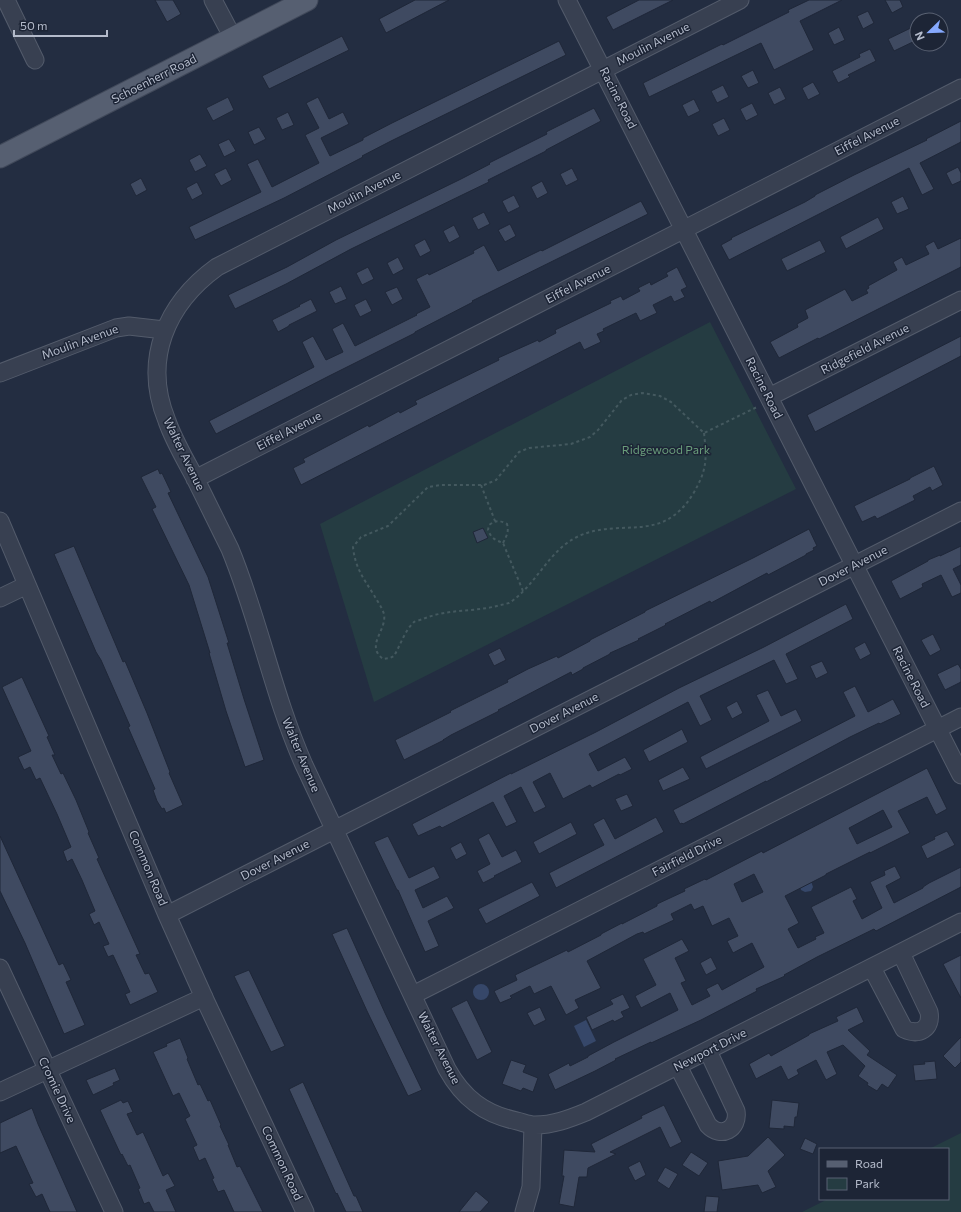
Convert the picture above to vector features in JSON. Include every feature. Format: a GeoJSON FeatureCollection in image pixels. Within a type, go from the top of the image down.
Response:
{"type":"FeatureCollection","features":[{"type":"Feature","properties":{"kind":"main road","name":"Schoenherr Road"},"geometry":{"type":"LineString","coordinates":[[0,157],[307,0]]}},
{"type":"Feature","properties":{"kind":"street"},"geometry":{"type":"LineString","coordinates":[[6,0],[35,60]]}},
{"type":"Feature","properties":{"kind":"street"},"geometry":{"type":"LineString","coordinates":[[213,0],[233,38]]}},
{"type":"Feature","properties":{"kind":"street","name":"Racine Road"},"geometry":{"type":"LineString","coordinates":[[567,0],[685,229],[763,402],[854,565],[961,775]]}},
{"type":"Feature","properties":{"kind":"street","name":"Moulin Avenue"},"geometry":{"type":"LineString","coordinates":[[0,373],[116,328],[129,326],[164,330],[188,292],[197,282],[217,267],[740,0]]}},
{"type":"Feature","properties":{"kind":"street","name":"Eiffel Avenue"},"geometry":{"type":"LineString","coordinates":[[195,478],[961,88]]}},
{"type":"Feature","properties":{"kind":"street","name":"Ridgefield Avenue"},"geometry":{"type":"LineString","coordinates":[[763,402],[961,300]]}},
{"type":"Feature","properties":{"kind":"street","name":"Walter Avenue"},"geometry":{"type":"LineString","coordinates":[[164,330],[159,353],[157,373],[159,394],[166,420],[234,559],[246,591],[291,735],[334,829],[447,1069],[461,1091],[492,1113],[534,1125]]}},
{"type":"Feature","properties":{"kind":"street","name":"Dover Avenue"},"geometry":{"type":"LineString","coordinates":[[168,915],[334,829],[961,511]]}},
{"type":"Feature","properties":{"kind":"street","name":"Common Road"},"geometry":{"type":"LineString","coordinates":[[0,521],[204,998],[305,1212]]}},
{"type":"Feature","properties":{"kind":"street"},"geometry":{"type":"LineString","coordinates":[[0,598],[27,585]]}},
{"type":"Feature","properties":{"kind":"street","name":"Fairfield Drive"},"geometry":{"type":"LineString","coordinates":[[413,995],[961,716]]}},
{"type":"Feature","properties":{"kind":"street","name":"Newport Drive"},"geometry":{"type":"LineString","coordinates":[[534,1125],[554,1123],[586,1112],[961,922]]}},
{"type":"Feature","properties":{"kind":"street"},"geometry":{"type":"LineString","coordinates":[[872,968],[904,1029],[915,1032],[921,1030],[926,1027],[929,1022],[929,1012],[901,953]]}},
{"type":"Feature","properties":{"kind":"street","name":"Cromie Drive"},"geometry":{"type":"LineString","coordinates":[[0,968],[114,1212]]}},
{"type":"Feature","properties":{"kind":"street"},"geometry":{"type":"LineString","coordinates":[[0,1092],[204,998]]}},
{"type":"Feature","properties":{"kind":"street"},"geometry":{"type":"LineString","coordinates":[[678,1066],[708,1126],[717,1132],[723,1132],[732,1127],[736,1121],[736,1111],[708,1051]]}},
{"type":"Feature","properties":{"kind":"street"},"geometry":{"type":"LineString","coordinates":[[524,1212],[531,1187],[534,1125]]}},
{"type":"Feature","properties":{"kind":"path"},"geometry":{"type":"LineString","coordinates":[[642,393],[660,396],[671,402],[704,433],[707,455],[705,469],[687,503],[669,520],[652,525],[595,531],[578,536],[563,545],[523,591],[508,603],[489,608],[458,610],[428,616],[414,622],[394,656],[383,659],[379,656],[376,651],[376,643],[383,624],[384,614],[381,606],[360,572],[354,559],[353,547],[361,537],[388,526],[428,487],[441,485],[481,485],[496,480],[519,452],[529,448],[571,444],[590,437],[598,430],[622,400],[631,395],[642,393]]}},
{"type":"Feature","properties":{"kind":"path"},"geometry":{"type":"LineString","coordinates":[[704,433],[763,402]]}},
{"type":"Feature","properties":{"kind":"path"},"geometry":{"type":"LineString","coordinates":[[481,485],[495,521]]}},
{"type":"Feature","properties":{"kind":"path"},"geometry":{"type":"LineString","coordinates":[[503,543],[508,535],[508,529],[506,524],[500,521],[495,521],[489,525],[488,530],[490,536],[503,543],[523,591]]}},
{"type":"Feature","properties":{"kind":"green space","name":"Ridgewood Park"},"geometry":{"type":"Polygon","coordinates":[[[710,322],[796,489],[374,702],[320,524],[710,322]]]}},
{"type":"Feature","properties":{"kind":"green space"},"geometry":{"type":"Polygon","coordinates":[[[961,1133],[961,1212],[802,1212],[826,1200],[949,1200],[949,1148],[931,1148],[961,1133]]]}},
{"type":"Feature","properties":{"kind":"water"},"geometry":{"type":"Polygon","coordinates":[[[811,881],[813,887],[811,891],[805,892],[801,890],[800,886],[811,881]]]}},
{"type":"Feature","properties":{"kind":"water"},"geometry":{"type":"Polygon","coordinates":[[[481,984],[488,989],[489,992],[484,999],[481,1000],[474,995],[473,992],[478,985],[481,984]]]}},
{"type":"Feature","properties":{"kind":"water"},"geometry":{"type":"Polygon","coordinates":[[[586,1020],[596,1041],[584,1047],[574,1026],[586,1020]]]}},
{"type":"Feature","properties":{"kind":"building"},"geometry":{"type":"Polygon","coordinates":[[[155,0],[173,0],[181,14],[167,22],[155,0]]]}},
{"type":"Feature","properties":{"kind":"building"},"geometry":{"type":"Polygon","coordinates":[[[415,0],[449,0],[386,33],[379,19],[415,0]]]}},
{"type":"Feature","properties":{"kind":"building"},"geometry":{"type":"Polygon","coordinates":[[[639,0],[673,0],[613,30],[606,17],[639,0]]]}},
{"type":"Feature","properties":{"kind":"building"},"geometry":{"type":"Polygon","coordinates":[[[809,0],[842,0],[800,21],[814,50],[774,70],[761,43],[649,97],[643,83],[789,12],[788,10],[809,0]]]}},
{"type":"Feature","properties":{"kind":"building"},"geometry":{"type":"Polygon","coordinates":[[[885,0],[900,0],[903,7],[892,13],[885,0]]]}},
{"type":"Feature","properties":{"kind":"building"},"geometry":{"type":"Polygon","coordinates":[[[868,11],[874,23],[863,29],[857,16],[868,11]]]}},
{"type":"Feature","properties":{"kind":"building"},"geometry":{"type":"Polygon","coordinates":[[[839,27],[845,40],[834,45],[828,33],[839,27]]]}},
{"type":"Feature","properties":{"kind":"building"},"geometry":{"type":"Polygon","coordinates":[[[909,29],[909,44],[894,51],[888,39],[909,29]]]}},
{"type":"Feature","properties":{"kind":"building"},"geometry":{"type":"Polygon","coordinates":[[[342,36],[349,50],[269,89],[262,76],[342,36]]]}},
{"type":"Feature","properties":{"kind":"building"},"geometry":{"type":"Polygon","coordinates":[[[559,41],[566,55],[391,141],[284,198],[195,240],[189,227],[261,192],[247,164],[258,159],[272,187],[319,163],[305,135],[319,128],[306,103],[318,97],[329,119],[343,112],[349,124],[321,138],[330,156],[363,140],[363,138],[392,123],[559,41]]]}},
{"type":"Feature","properties":{"kind":"building"},"geometry":{"type":"Polygon","coordinates":[[[870,49],[876,61],[848,75],[850,77],[838,83],[832,71],[860,57],[859,54],[870,49]]]}},
{"type":"Feature","properties":{"kind":"building"},"geometry":{"type":"Polygon","coordinates":[[[753,70],[759,83],[748,88],[741,76],[753,70]]]}},
{"type":"Feature","properties":{"kind":"building"},"geometry":{"type":"Polygon","coordinates":[[[813,82],[820,94],[808,100],[802,88],[813,82]]]}},
{"type":"Feature","properties":{"kind":"building"},"geometry":{"type":"Polygon","coordinates":[[[723,85],[729,97],[717,103],[711,91],[723,85]]]}},
{"type":"Feature","properties":{"kind":"building"},"geometry":{"type":"Polygon","coordinates":[[[780,87],[786,99],[774,105],[768,93],[780,87]]]}},
{"type":"Feature","properties":{"kind":"building"},"geometry":{"type":"Polygon","coordinates":[[[228,97],[234,110],[213,121],[206,108],[228,97]]]}},
{"type":"Feature","properties":{"kind":"building"},"geometry":{"type":"Polygon","coordinates":[[[694,99],[700,111],[688,117],[682,105],[694,99]]]}},
{"type":"Feature","properties":{"kind":"building"},"geometry":{"type":"Polygon","coordinates":[[[752,103],[758,115],[746,121],[740,109],[752,103]]]}},
{"type":"Feature","properties":{"kind":"building"},"geometry":{"type":"Polygon","coordinates":[[[594,108],[601,121],[488,180],[489,182],[351,249],[286,284],[235,309],[228,295],[287,267],[336,240],[461,179],[547,134],[546,132],[594,108]]]}},
{"type":"Feature","properties":{"kind":"building"},"geometry":{"type":"Polygon","coordinates":[[[288,112],[294,125],[282,130],[276,118],[288,112]]]}},
{"type":"Feature","properties":{"kind":"building"},"geometry":{"type":"Polygon","coordinates":[[[724,118],[730,130],[718,136],[712,124],[724,118]]]}},
{"type":"Feature","properties":{"kind":"building"},"geometry":{"type":"Polygon","coordinates":[[[961,121],[961,142],[920,163],[934,189],[922,195],[909,168],[729,260],[721,245],[732,239],[731,238],[805,202],[815,195],[854,175],[927,140],[926,139],[961,121]]]}},
{"type":"Feature","properties":{"kind":"building"},"geometry":{"type":"Polygon","coordinates":[[[259,127],[266,139],[254,145],[248,132],[259,127]]]}},
{"type":"Feature","properties":{"kind":"building"},"geometry":{"type":"Polygon","coordinates":[[[229,139],[236,151],[224,157],[218,144],[229,139]]]}},
{"type":"Feature","properties":{"kind":"building"},"geometry":{"type":"Polygon","coordinates":[[[200,154],[207,166],[195,172],[189,160],[200,154]]]}},
{"type":"Feature","properties":{"kind":"building"},"geometry":{"type":"Polygon","coordinates":[[[958,167],[961,173],[961,181],[952,185],[946,173],[958,167]]]}},
{"type":"Feature","properties":{"kind":"building"},"geometry":{"type":"Polygon","coordinates":[[[226,168],[232,180],[221,186],[214,174],[226,168]]]}},
{"type":"Feature","properties":{"kind":"building"},"geometry":{"type":"Polygon","coordinates":[[[572,168],[578,180],[566,186],[560,174],[572,168]]]}},
{"type":"Feature","properties":{"kind":"building"},"geometry":{"type":"Polygon","coordinates":[[[141,178],[147,190],[136,196],[130,184],[141,178]]]}},
{"type":"Feature","properties":{"kind":"building"},"geometry":{"type":"Polygon","coordinates":[[[542,181],[548,193],[537,199],[531,187],[542,181]]]}},
{"type":"Feature","properties":{"kind":"building"},"geometry":{"type":"Polygon","coordinates":[[[197,182],[203,194],[192,200],[186,188],[197,182]]]}},
{"type":"Feature","properties":{"kind":"building"},"geometry":{"type":"Polygon","coordinates":[[[514,195],[520,207],[508,213],[502,201],[514,195]]]}},
{"type":"Feature","properties":{"kind":"building"},"geometry":{"type":"Polygon","coordinates":[[[903,196],[909,209],[897,214],[891,202],[903,196]]]}},
{"type":"Feature","properties":{"kind":"building"},"geometry":{"type":"Polygon","coordinates":[[[641,201],[648,214],[472,301],[473,302],[415,333],[216,434],[209,421],[314,367],[302,342],[313,336],[326,360],[343,352],[332,329],[343,323],[355,346],[430,307],[416,279],[428,273],[429,275],[474,253],[473,251],[484,245],[498,271],[541,250],[542,251],[641,201]]]}},
{"type":"Feature","properties":{"kind":"building"},"geometry":{"type":"Polygon","coordinates":[[[484,212],[490,224],[478,230],[472,218],[484,212]]]}},
{"type":"Feature","properties":{"kind":"building"},"geometry":{"type":"Polygon","coordinates":[[[878,217],[884,229],[846,249],[840,237],[878,217]]]}},
{"type":"Feature","properties":{"kind":"building"},"geometry":{"type":"Polygon","coordinates":[[[510,224],[516,236],[505,242],[498,230],[510,224]]]}},
{"type":"Feature","properties":{"kind":"building"},"geometry":{"type":"Polygon","coordinates":[[[454,225],[460,237],[449,243],[443,231],[454,225]]]}},
{"type":"Feature","properties":{"kind":"building"},"geometry":{"type":"Polygon","coordinates":[[[961,238],[961,267],[779,358],[770,342],[798,327],[797,324],[808,318],[805,310],[845,289],[852,301],[868,293],[866,290],[869,288],[868,286],[897,270],[893,262],[902,257],[906,265],[929,254],[925,246],[934,241],[938,249],[961,238]]]}},
{"type":"Feature","properties":{"kind":"building"},"geometry":{"type":"Polygon","coordinates":[[[425,239],[431,251],[420,257],[414,245],[425,239]]]}},
{"type":"Feature","properties":{"kind":"building"},"geometry":{"type":"Polygon","coordinates":[[[820,240],[826,252],[787,271],[781,259],[820,240]]]}},
{"type":"Feature","properties":{"kind":"building"},"geometry":{"type":"Polygon","coordinates":[[[398,257],[404,269],[393,275],[387,263],[398,257]]]}},
{"type":"Feature","properties":{"kind":"building"},"geometry":{"type":"Polygon","coordinates":[[[368,267],[374,279],[362,285],[356,273],[368,267]]]}},
{"type":"Feature","properties":{"kind":"building"},"geometry":{"type":"Polygon","coordinates":[[[677,267],[687,287],[681,290],[685,297],[674,302],[671,296],[653,305],[657,313],[640,321],[636,313],[603,329],[604,331],[597,334],[601,342],[584,350],[580,342],[301,485],[293,468],[305,462],[303,459],[368,425],[369,427],[399,411],[400,413],[417,404],[415,401],[499,360],[498,358],[538,340],[539,342],[556,333],[555,330],[611,303],[610,301],[621,296],[623,300],[640,291],[638,288],[650,282],[651,285],[668,276],[666,273],[677,267]]]}},
{"type":"Feature","properties":{"kind":"building"},"geometry":{"type":"Polygon","coordinates":[[[341,286],[347,299],[335,304],[329,292],[341,286]]]}},
{"type":"Feature","properties":{"kind":"building"},"geometry":{"type":"Polygon","coordinates":[[[397,287],[403,299],[392,305],[385,292],[397,287]]]}},
{"type":"Feature","properties":{"kind":"building"},"geometry":{"type":"Polygon","coordinates":[[[311,299],[317,311],[278,332],[272,320],[311,299]]]}},
{"type":"Feature","properties":{"kind":"building"},"geometry":{"type":"Polygon","coordinates":[[[366,299],[372,311],[360,317],[354,305],[366,299]]]}},
{"type":"Feature","properties":{"kind":"building"},"geometry":{"type":"Polygon","coordinates":[[[961,336],[961,356],[815,432],[807,415],[961,336]]]}},
{"type":"Feature","properties":{"kind":"building"},"geometry":{"type":"Polygon","coordinates":[[[934,466],[943,485],[932,491],[930,487],[913,496],[915,500],[877,519],[875,516],[862,522],[854,506],[934,466]]]}},
{"type":"Feature","properties":{"kind":"building"},"geometry":{"type":"Polygon","coordinates":[[[158,469],[160,474],[162,473],[171,492],[168,493],[208,577],[229,643],[227,643],[244,699],[264,760],[245,767],[226,711],[189,585],[152,509],[156,507],[141,477],[158,469]]]}},
{"type":"Feature","properties":{"kind":"building"},"geometry":{"type":"Polygon","coordinates":[[[483,528],[488,538],[477,543],[473,532],[483,528]]]}},
{"type":"Feature","properties":{"kind":"building"},"geometry":{"type":"Polygon","coordinates":[[[809,529],[817,546],[806,555],[768,575],[767,573],[711,603],[710,601],[665,624],[666,625],[638,639],[639,640],[610,653],[572,675],[571,672],[404,760],[395,740],[508,682],[507,680],[528,669],[557,656],[558,658],[645,611],[809,529]]]}},
{"type":"Feature","properties":{"kind":"building"},"geometry":{"type":"Polygon","coordinates":[[[74,546],[123,662],[125,661],[147,713],[170,772],[169,773],[183,805],[166,813],[164,808],[162,809],[157,801],[153,790],[155,789],[128,727],[130,726],[54,554],[74,546]]]}},
{"type":"Feature","properties":{"kind":"building"},"geometry":{"type":"Polygon","coordinates":[[[961,546],[961,565],[953,569],[961,585],[961,593],[952,597],[941,575],[922,584],[923,587],[900,599],[891,581],[928,560],[961,546]]]}},
{"type":"Feature","properties":{"kind":"building"},"geometry":{"type":"Polygon","coordinates":[[[846,604],[853,619],[786,654],[798,679],[786,684],[774,660],[700,696],[712,720],[700,726],[688,702],[589,754],[598,771],[625,757],[632,769],[592,788],[590,785],[563,799],[550,773],[533,782],[546,807],[534,813],[521,787],[504,796],[517,822],[506,827],[493,802],[442,828],[440,826],[418,836],[412,824],[511,773],[596,732],[679,688],[764,647],[846,604]]]}},
{"type":"Feature","properties":{"kind":"building"},"geometry":{"type":"Polygon","coordinates":[[[933,634],[941,650],[930,656],[921,640],[933,634]]]}},
{"type":"Feature","properties":{"kind":"building"},"geometry":{"type":"Polygon","coordinates":[[[865,642],[871,654],[860,660],[854,648],[865,642]]]}},
{"type":"Feature","properties":{"kind":"building"},"geometry":{"type":"Polygon","coordinates":[[[500,648],[506,660],[494,666],[488,654],[500,648]]]}},
{"type":"Feature","properties":{"kind":"building"},"geometry":{"type":"Polygon","coordinates":[[[822,661],[828,673],[816,679],[810,666],[822,661]]]}},
{"type":"Feature","properties":{"kind":"building"},"geometry":{"type":"Polygon","coordinates":[[[958,664],[961,669],[961,682],[945,690],[937,674],[958,664]]]}},
{"type":"Feature","properties":{"kind":"building"},"geometry":{"type":"Polygon","coordinates":[[[22,677],[49,736],[47,737],[55,755],[52,755],[61,774],[63,773],[76,800],[99,858],[97,859],[140,954],[136,955],[145,974],[149,973],[158,992],[130,1005],[125,994],[130,992],[120,970],[113,955],[108,957],[103,946],[109,944],[99,922],[94,925],[89,914],[95,911],[82,880],[72,859],[67,862],[63,851],[71,847],[57,814],[40,778],[36,780],[30,767],[24,770],[18,757],[31,751],[2,687],[22,677]]]}},
{"type":"Feature","properties":{"kind":"building"},"geometry":{"type":"Polygon","coordinates":[[[855,686],[868,712],[893,699],[901,714],[850,737],[766,782],[683,824],[680,824],[673,810],[855,716],[843,692],[855,686]]]}},
{"type":"Feature","properties":{"kind":"building"},"geometry":{"type":"Polygon","coordinates":[[[768,690],[781,716],[796,709],[802,721],[706,769],[700,757],[769,721],[756,695],[768,690]]]}},
{"type":"Feature","properties":{"kind":"building"},"geometry":{"type":"Polygon","coordinates":[[[737,701],[743,713],[732,719],[726,707],[737,701]]]}},
{"type":"Feature","properties":{"kind":"building"},"geometry":{"type":"Polygon","coordinates":[[[682,729],[688,742],[649,762],[643,750],[682,729]]]}},
{"type":"Feature","properties":{"kind":"building"},"geometry":{"type":"Polygon","coordinates":[[[683,767],[690,779],[663,791],[658,780],[683,767]]]}},
{"type":"Feature","properties":{"kind":"building"},"geometry":{"type":"Polygon","coordinates":[[[927,768],[947,809],[936,815],[927,797],[898,811],[910,833],[785,896],[799,923],[788,929],[798,948],[816,939],[815,937],[824,933],[811,907],[851,887],[857,899],[853,901],[862,919],[882,908],[870,882],[885,875],[884,871],[895,866],[901,878],[886,886],[894,903],[961,867],[961,887],[876,931],[874,929],[817,957],[784,975],[785,976],[756,989],[757,991],[701,1020],[615,1059],[616,1060],[595,1071],[555,1090],[548,1074],[569,1063],[570,1066],[678,1010],[670,993],[641,1008],[635,996],[656,985],[643,959],[682,939],[689,951],[675,958],[686,981],[681,983],[692,1005],[710,996],[706,989],[718,983],[722,990],[764,967],[752,943],[733,953],[727,941],[738,936],[729,918],[712,926],[703,906],[694,910],[691,904],[671,914],[674,920],[644,934],[643,932],[637,934],[587,961],[601,988],[575,1000],[579,1008],[566,1015],[551,986],[534,994],[530,986],[510,996],[512,998],[500,1003],[494,991],[517,980],[515,975],[567,950],[568,952],[657,906],[657,904],[685,891],[684,889],[705,879],[706,880],[762,851],[763,853],[927,768]],[[883,810],[849,828],[857,844],[892,827],[883,810]],[[754,874],[734,884],[742,902],[763,892],[754,874]]]}},
{"type":"Feature","properties":{"kind":"building"},"geometry":{"type":"Polygon","coordinates":[[[627,794],[633,806],[621,811],[615,799],[627,794]]]}},
{"type":"Feature","properties":{"kind":"building"},"geometry":{"type":"Polygon","coordinates":[[[656,817],[664,832],[556,888],[549,873],[604,845],[593,824],[604,818],[615,839],[656,817]]]}},
{"type":"Feature","properties":{"kind":"building"},"geometry":{"type":"Polygon","coordinates":[[[571,822],[577,834],[539,854],[533,842],[571,822]]]}},
{"type":"Feature","properties":{"kind":"building"},"geometry":{"type":"Polygon","coordinates":[[[947,831],[955,845],[927,859],[921,846],[935,839],[934,837],[947,831]]]}},
{"type":"Feature","properties":{"kind":"building"},"geometry":{"type":"Polygon","coordinates":[[[489,833],[502,857],[516,850],[522,862],[483,883],[477,871],[490,864],[478,839],[489,833]]]}},
{"type":"Feature","properties":{"kind":"building"},"geometry":{"type":"Polygon","coordinates":[[[0,836],[59,965],[63,963],[71,980],[66,982],[85,1025],[64,1034],[25,943],[0,891],[0,836]]]}},
{"type":"Feature","properties":{"kind":"building"},"geometry":{"type":"Polygon","coordinates":[[[388,836],[409,878],[434,866],[440,878],[415,890],[423,908],[447,896],[454,908],[428,921],[439,946],[425,952],[398,890],[374,842],[388,836]]]}},
{"type":"Feature","properties":{"kind":"building"},"geometry":{"type":"Polygon","coordinates":[[[461,842],[467,854],[456,860],[450,848],[461,842]]]}},
{"type":"Feature","properties":{"kind":"building"},"geometry":{"type":"Polygon","coordinates":[[[532,882],[540,896],[486,924],[478,909],[532,882]]]}},
{"type":"Feature","properties":{"kind":"building"},"geometry":{"type":"Polygon","coordinates":[[[347,928],[385,1013],[422,1090],[408,1096],[332,934],[347,928]]]}},
{"type":"Feature","properties":{"kind":"building"},"geometry":{"type":"Polygon","coordinates":[[[961,955],[961,998],[943,964],[961,955]]]}},
{"type":"Feature","properties":{"kind":"building"},"geometry":{"type":"Polygon","coordinates":[[[711,957],[717,969],[706,975],[700,963],[711,957]]]}},
{"type":"Feature","properties":{"kind":"building"},"geometry":{"type":"Polygon","coordinates":[[[249,970],[285,1046],[271,1052],[234,976],[249,970]]]}},
{"type":"Feature","properties":{"kind":"building"},"geometry":{"type":"Polygon","coordinates":[[[623,994],[630,1008],[621,1012],[624,1017],[614,1022],[613,1020],[592,1030],[586,1017],[613,1004],[610,1000],[623,994]]]}},
{"type":"Feature","properties":{"kind":"building"},"geometry":{"type":"Polygon","coordinates":[[[467,1000],[492,1052],[477,1060],[451,1008],[467,1000]]]}},
{"type":"Feature","properties":{"kind":"building"},"geometry":{"type":"Polygon","coordinates":[[[540,1007],[546,1020],[534,1026],[527,1013],[540,1007]]]}},
{"type":"Feature","properties":{"kind":"building"},"geometry":{"type":"Polygon","coordinates":[[[857,1007],[864,1022],[848,1030],[870,1051],[867,1055],[897,1075],[888,1088],[882,1084],[877,1091],[867,1085],[868,1083],[858,1076],[865,1066],[843,1045],[827,1052],[837,1074],[826,1080],[816,1060],[797,1070],[799,1074],[788,1080],[781,1066],[756,1079],[749,1064],[769,1053],[771,1056],[809,1034],[838,1021],[836,1017],[857,1007]]]}},
{"type":"Feature","properties":{"kind":"building"},"geometry":{"type":"Polygon","coordinates":[[[961,1037],[961,1062],[955,1068],[943,1056],[961,1037]]]}},
{"type":"Feature","properties":{"kind":"building"},"geometry":{"type":"Polygon","coordinates":[[[180,1038],[198,1085],[200,1084],[208,1101],[210,1100],[237,1167],[240,1166],[263,1212],[234,1212],[224,1190],[218,1192],[212,1179],[214,1178],[205,1158],[199,1161],[193,1147],[197,1145],[185,1119],[190,1116],[179,1093],[173,1096],[153,1052],[180,1038]]]}},
{"type":"Feature","properties":{"kind":"building"},"geometry":{"type":"Polygon","coordinates":[[[511,1060],[526,1065],[523,1072],[538,1078],[533,1092],[523,1088],[521,1091],[502,1084],[511,1060]]]}},
{"type":"Feature","properties":{"kind":"building"},"geometry":{"type":"Polygon","coordinates":[[[935,1061],[937,1079],[915,1081],[913,1065],[935,1061]]]}},
{"type":"Feature","properties":{"kind":"building"},"geometry":{"type":"Polygon","coordinates":[[[115,1068],[120,1080],[113,1083],[114,1085],[93,1095],[86,1080],[115,1068]]]}},
{"type":"Feature","properties":{"kind":"building"},"geometry":{"type":"Polygon","coordinates":[[[303,1082],[354,1196],[356,1196],[363,1212],[346,1212],[337,1193],[336,1194],[289,1089],[303,1082]]]}},
{"type":"Feature","properties":{"kind":"building"},"geometry":{"type":"Polygon","coordinates":[[[121,1100],[123,1103],[128,1101],[133,1112],[127,1114],[137,1135],[143,1132],[163,1176],[168,1173],[175,1186],[166,1190],[176,1212],[154,1212],[149,1202],[144,1204],[138,1189],[140,1188],[130,1165],[128,1166],[122,1154],[121,1155],[100,1110],[121,1100]]]}},
{"type":"Feature","properties":{"kind":"building"},"geometry":{"type":"Polygon","coordinates":[[[772,1100],[799,1103],[794,1127],[784,1126],[784,1129],[769,1128],[772,1100]]]}},
{"type":"Feature","properties":{"kind":"building"},"geometry":{"type":"Polygon","coordinates":[[[664,1105],[682,1142],[670,1148],[660,1127],[610,1152],[616,1154],[588,1168],[587,1177],[579,1177],[574,1207],[559,1204],[564,1176],[562,1176],[564,1150],[595,1152],[591,1144],[664,1105]]]}},
{"type":"Feature","properties":{"kind":"building"},"geometry":{"type":"Polygon","coordinates":[[[32,1108],[77,1212],[50,1212],[42,1194],[36,1197],[29,1184],[33,1183],[16,1146],[0,1153],[0,1123],[32,1108]]]}},
{"type":"Feature","properties":{"kind":"building"},"geometry":{"type":"Polygon","coordinates":[[[768,1137],[785,1155],[768,1171],[776,1187],[762,1193],[758,1185],[722,1190],[718,1161],[748,1156],[768,1137]]]}},
{"type":"Feature","properties":{"kind":"building"},"geometry":{"type":"Polygon","coordinates":[[[805,1138],[817,1144],[813,1154],[800,1149],[805,1138]]]}},
{"type":"Feature","properties":{"kind":"building"},"geometry":{"type":"Polygon","coordinates":[[[691,1152],[708,1163],[699,1176],[682,1165],[691,1152]]]}},
{"type":"Feature","properties":{"kind":"building"},"geometry":{"type":"Polygon","coordinates":[[[640,1161],[646,1175],[635,1181],[628,1167],[640,1161]]]}},
{"type":"Feature","properties":{"kind":"building"},"geometry":{"type":"Polygon","coordinates":[[[665,1167],[678,1174],[669,1189],[657,1181],[665,1167]]]}},
{"type":"Feature","properties":{"kind":"building"},"geometry":{"type":"Polygon","coordinates":[[[476,1191],[489,1202],[480,1212],[459,1212],[476,1191]]]}},
{"type":"Feature","properties":{"kind":"building"},"geometry":{"type":"Polygon","coordinates":[[[706,1196],[719,1197],[717,1212],[704,1212],[706,1196]]]}}]}
